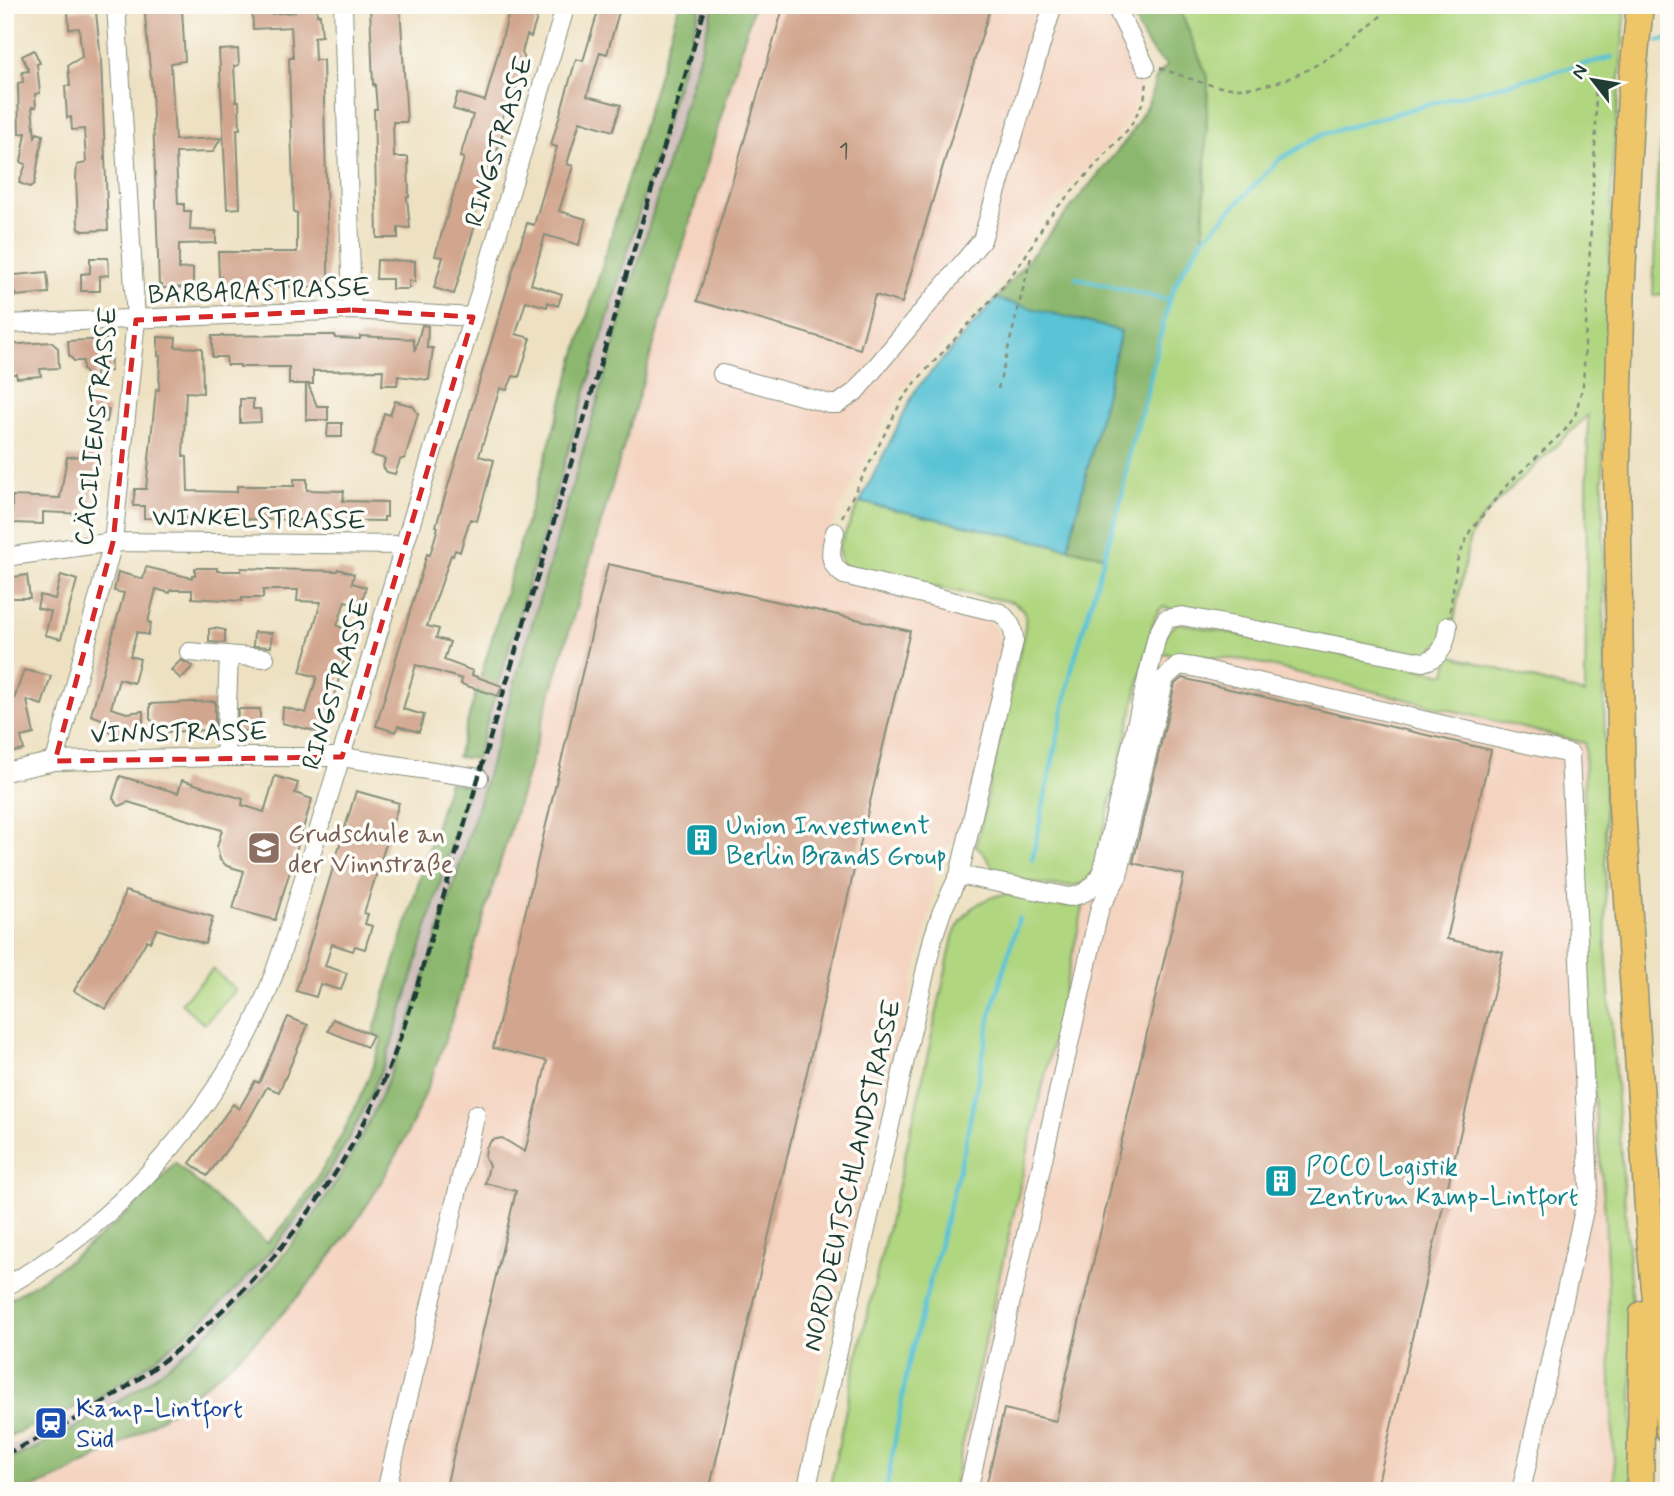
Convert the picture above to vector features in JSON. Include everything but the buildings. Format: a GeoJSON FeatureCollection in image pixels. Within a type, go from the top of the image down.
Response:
{"type":"FeatureCollection","features":[{"type":"Feature","properties":{"kind":"highway"},"geometry":{"type":"LineString","coordinates":[[1640,5],[1629,121],[1617,465],[1622,807],[1650,1239],[1669,1431]]}},
{"type":"Feature","properties":{"kind":"highway"},"geometry":{"type":"LineString","coordinates":[[1650,1239],[1669,1296]]}},
{"type":"Feature","properties":{"kind":"highway"},"geometry":{"type":"LineString","coordinates":[[1640,1491],[1644,1301],[1650,1239]]}},
{"type":"Feature","properties":{"kind":"street","name":"CÄCILIENSTRASSE"},"geometry":{"type":"LineString","coordinates":[[55,761],[113,542],[136,320],[116,5]]}},
{"type":"Feature","properties":{"kind":"street"},"geometry":{"type":"LineString","coordinates":[[342,5],[352,310]]}},
{"type":"Feature","properties":{"kind":"street","name":"RINGSTRASSE"},"geometry":{"type":"LineString","coordinates":[[5,1287],[46,1264],[112,1211],[165,1155],[209,1099],[262,1007],[274,977],[342,757],[566,5]]}},
{"type":"Feature","properties":{"kind":"street"},"geometry":{"type":"LineString","coordinates":[[722,374],[830,404],[838,404],[855,392],[986,233],[1053,5]]}},
{"type":"Feature","properties":{"kind":"street"},"geometry":{"type":"LineString","coordinates":[[1115,5],[1146,67]]}},
{"type":"Feature","properties":{"kind":"street","name":"BARBARASTRASSE"},"geometry":{"type":"LineString","coordinates":[[5,324],[352,310],[473,317]]}},
{"type":"Feature","properties":{"kind":"street","name":"NORDDEUTSCHLANDSTRASSE"},"geometry":{"type":"LineString","coordinates":[[806,1491],[933,938],[960,875],[1014,641],[1014,631],[1001,613],[844,575],[836,570],[831,561],[835,532]]}},
{"type":"Feature","properties":{"kind":"street","name":"WINKELSTRASSE"},"geometry":{"type":"LineString","coordinates":[[5,556],[113,542],[404,545]]}},
{"type":"Feature","properties":{"kind":"street"},"geometry":{"type":"LineString","coordinates":[[960,875],[1070,897],[1088,891],[1096,884],[1101,874],[1157,636],[1166,619],[1182,616],[1423,662],[1436,657],[1441,651],[1448,626]]}},
{"type":"Feature","properties":{"kind":"street"},"geometry":{"type":"LineString","coordinates":[[190,652],[265,658]]}},
{"type":"Feature","properties":{"kind":"street"},"geometry":{"type":"LineString","coordinates":[[225,757],[229,655]]}},
{"type":"Feature","properties":{"kind":"street"},"geometry":{"type":"LineString","coordinates":[[968,1491],[1100,907],[1118,876],[1165,678],[1179,666],[1570,754],[1589,1188],[1521,1491]]}},
{"type":"Feature","properties":{"kind":"street","name":"VINNSTRASSE"},"geometry":{"type":"LineString","coordinates":[[5,772],[55,761],[342,757],[479,778]]}},
{"type":"Feature","properties":{"kind":"street"},"geometry":{"type":"LineString","coordinates":[[386,1491],[477,1114]]}},
{"type":"Feature","properties":{"kind":"path"},"geometry":{"type":"LineString","coordinates":[[835,532],[902,400],[1000,290],[1023,260],[1047,219],[1130,127],[1144,100],[1148,78],[1146,67],[1153,66],[1223,87],[1265,85],[1320,62],[1360,36],[1392,5]]}},
{"type":"Feature","properties":{"kind":"path"},"geometry":{"type":"LineString","coordinates":[[1448,626],[1457,562],[1470,531],[1482,512],[1507,485],[1566,429],[1576,416],[1580,403],[1596,127],[1595,76]]}},
{"type":"Feature","properties":{"kind":"path"},"geometry":{"type":"LineString","coordinates":[[998,389],[1031,257]]}},
{"type":"Feature","properties":{"kind":"highlighted area"},"geometry":{"type":"Polygon","coordinates":[[[352,310],[473,317],[342,757],[55,761],[113,542],[136,320],[352,310]]]}},
{"type":"Feature","properties":{"kind":"shaded area"},"geometry":{"type":"Polygon","coordinates":[[[701,5],[714,5],[492,760],[410,1027],[373,1115],[328,1195],[260,1280],[231,1311],[191,1347],[108,1408],[70,1430],[5,1461],[5,1449],[79,1413],[78,1410],[130,1378],[185,1338],[225,1301],[286,1234],[354,1130],[382,1069],[399,1022],[701,5]]]}},
{"type":"Feature","properties":{"kind":"shaded area"},"geometry":{"type":"Polygon","coordinates":[[[754,5],[1112,5],[1140,72],[1139,93],[1116,136],[1041,217],[1000,280],[898,393],[824,541],[823,563],[827,580],[979,616],[989,621],[1001,642],[1003,653],[962,842],[943,849],[936,857],[933,868],[934,895],[821,1366],[794,1491],[27,1491],[120,1444],[166,1415],[239,1356],[277,1320],[385,1176],[405,1140],[450,1025],[533,754],[754,5]]]}},
{"type":"Feature","properties":{"kind":"shaded area"},"geometry":{"type":"Polygon","coordinates":[[[1160,653],[1246,660],[1585,743],[1583,849],[1588,1029],[1605,1212],[1615,1491],[953,1491],[1084,904],[1098,894],[1160,653]]]}},
{"type":"Feature","properties":{"kind":"green space"},"geometry":{"type":"Polygon","coordinates":[[[679,5],[701,5],[476,759],[457,757],[679,5]]]}},
{"type":"Feature","properties":{"kind":"green space"},"geometry":{"type":"Polygon","coordinates":[[[714,5],[754,5],[476,942],[436,1066],[416,1115],[378,1188],[346,1235],[312,1280],[233,1362],[189,1398],[94,1459],[40,1485],[5,1491],[5,1461],[52,1440],[99,1414],[144,1384],[188,1350],[267,1274],[301,1233],[331,1190],[383,1092],[421,989],[507,709],[714,5]]]}},
{"type":"Feature","properties":{"kind":"green space"},"geometry":{"type":"Polygon","coordinates":[[[1129,5],[1178,5],[1208,78],[1203,239],[1180,275],[1169,300],[1145,400],[1130,449],[1122,496],[1104,556],[1068,548],[1121,331],[996,299],[1128,138],[1149,102],[1156,78],[1167,65],[1148,46],[1129,5]]]}},
{"type":"Feature","properties":{"kind":"green space"},"geometry":{"type":"Polygon","coordinates":[[[1178,5],[1626,5],[1613,161],[1603,410],[1603,480],[1606,949],[1633,1318],[1631,1491],[1615,1491],[1605,1212],[1588,1029],[1583,849],[1585,743],[1246,660],[1160,653],[1167,631],[1179,623],[1446,674],[1450,655],[1585,694],[1588,415],[1479,522],[1469,541],[1452,632],[1428,654],[1162,607],[1153,624],[1095,867],[1087,881],[1080,884],[1042,884],[1004,875],[994,868],[976,846],[1025,628],[1023,610],[1012,602],[856,572],[841,563],[838,548],[860,502],[1104,556],[1122,496],[1130,449],[1145,400],[1169,300],[1180,275],[1203,239],[1208,78],[1178,5]]]}},
{"type":"Feature","properties":{"kind":"green space"},"geometry":{"type":"Polygon","coordinates":[[[1669,70],[1669,292],[1653,296],[1657,181],[1669,70]]]}},
{"type":"Feature","properties":{"kind":"green space"},"geometry":{"type":"Polygon","coordinates":[[[449,782],[469,786],[393,1041],[357,1123],[327,1174],[295,1221],[258,1265],[219,1306],[175,1343],[78,1410],[76,1407],[38,1426],[37,1424],[5,1438],[5,1302],[52,1273],[96,1240],[157,1184],[175,1163],[267,1243],[302,1201],[350,1119],[374,1063],[382,1039],[373,1034],[449,782]]]}},
{"type":"Feature","properties":{"kind":"green space"},"geometry":{"type":"Polygon","coordinates":[[[1005,894],[1064,906],[1084,904],[953,1491],[829,1491],[953,937],[961,921],[973,908],[988,899],[1005,894]]]}},
{"type":"Feature","properties":{"kind":"green space"},"geometry":{"type":"Polygon","coordinates":[[[213,969],[236,990],[204,1024],[181,1003],[213,969]]]}},
{"type":"Feature","properties":{"kind":"water"},"geometry":{"type":"Polygon","coordinates":[[[996,299],[1121,331],[1068,548],[860,502],[916,389],[996,299]]]}},
{"type":"Feature","properties":{"kind":"waterway"},"geometry":{"type":"LineString","coordinates":[[1659,41],[1669,39]]}},
{"type":"Feature","properties":{"kind":"waterway"},"geometry":{"type":"LineString","coordinates":[[1032,860],[1072,668],[1122,496],[1130,449],[1145,400],[1169,300],[1180,275],[1203,239],[1280,159],[1323,134],[1612,57]]}},
{"type":"Feature","properties":{"kind":"waterway"},"geometry":{"type":"LineString","coordinates":[[1076,278],[1169,300]]}},
{"type":"Feature","properties":{"kind":"waterway"},"geometry":{"type":"LineString","coordinates":[[886,1491],[908,1366],[964,1150],[992,1010],[1019,918]]}},
{"type":"Feature","properties":{"kind":"railway"},"geometry":{"type":"LineString","coordinates":[[5,1454],[68,1423],[128,1386],[185,1344],[237,1296],[284,1244],[326,1188],[362,1127],[391,1063],[412,1003],[706,5]]}},
{"type":"Feature","properties":{"kind":"place","name":"Union Investment Berlin Brands Group"},"geometry":{"type":"Point","coordinates":[702,840]}},
{"type":"Feature","properties":{"kind":"place","name":"Grudschule an der Vinnstraße"},"geometry":{"type":"Point","coordinates":[264,848]}},
{"type":"Feature","properties":{"kind":"place","name":"POCO Logistik Zentrum Kamp-Lintfort"},"geometry":{"type":"Point","coordinates":[1281,1181]}},
{"type":"Feature","properties":{"kind":"place","name":"Kamp-Lintfort Süd"},"geometry":{"type":"Point","coordinates":[51,1423]}}]}
